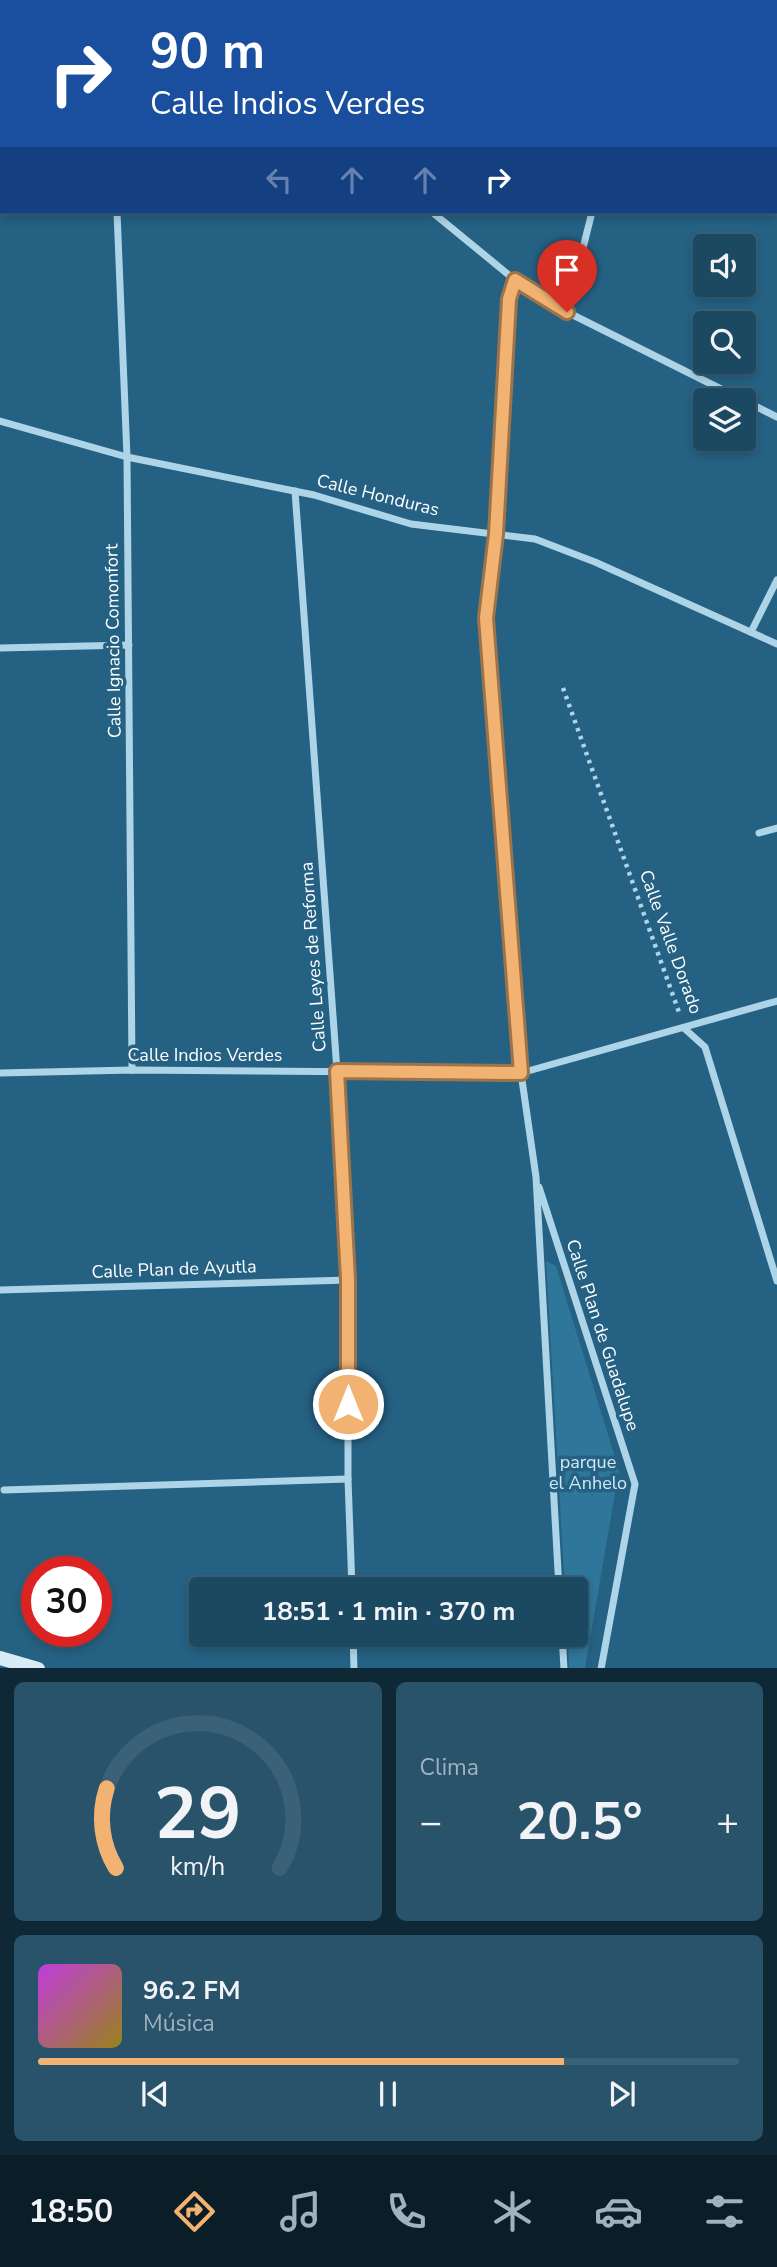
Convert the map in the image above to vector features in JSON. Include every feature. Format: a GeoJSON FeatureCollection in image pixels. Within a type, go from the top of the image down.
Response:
{"type":"FeatureCollection","features":[{"type":"Feature","properties":{"kind":"street","name":"Calle Ignacio Comonfort"},"geometry":{"type":"LineString","coordinates":[[117,214],[127,457],[132,1070]]}},
{"type":"Feature","properties":{"kind":"street"},"geometry":{"type":"LineString","coordinates":[[434,214],[515,280],[567,312],[777,417]]}},
{"type":"Feature","properties":{"kind":"street"},"geometry":{"type":"LineString","coordinates":[[567,312],[592,214]]}},
{"type":"Feature","properties":{"kind":"street","name":"Calle Plan de Guadalupe"},"geometry":{"type":"LineString","coordinates":[[515,280],[509,299],[496,534],[486,618],[521,1073],[536,1177],[558,1577]]}},
{"type":"Feature","properties":{"kind":"street","name":"Calle Honduras"},"geometry":{"type":"LineString","coordinates":[[0,421],[127,457],[295,491],[411,524],[535,540],[583,558],[777,644]]}},
{"type":"Feature","properties":{"kind":"street","name":"Calle Leyes de Reforma"},"geometry":{"type":"LineString","coordinates":[[295,491],[337,1071],[348,1280],[348,1479],[352,1577]]}},
{"type":"Feature","properties":{"kind":"street"},"geometry":{"type":"LineString","coordinates":[[751,632],[777,580]]}},
{"type":"Feature","properties":{"kind":"street"},"geometry":{"type":"LineString","coordinates":[[0,648],[129,645]]}},
{"type":"Feature","properties":{"kind":"street"},"geometry":{"type":"LineString","coordinates":[[759,833],[777,828]]}},
{"type":"Feature","properties":{"kind":"street","name":"Calle Indios Verdes"},"geometry":{"type":"LineString","coordinates":[[0,1073],[132,1070],[521,1073],[777,1001]]}},
{"type":"Feature","properties":{"kind":"street","name":"Calle Valle Dorado"},"geometry":{"type":"LineString","coordinates":[[685,1029],[705,1047],[777,1281]]}},
{"type":"Feature","properties":{"kind":"street","name":"Calle Plan de Guadalupe"},"geometry":{"type":"LineString","coordinates":[[536,1177],[635,1484],[601,1668]]}},
{"type":"Feature","properties":{"kind":"street","name":"Calle Plan de Ayutla"},"geometry":{"type":"LineString","coordinates":[[0,1290],[348,1280]]}},
{"type":"Feature","properties":{"kind":"street"},"geometry":{"type":"LineString","coordinates":[[4,1490],[348,1479]]}},
{"type":"Feature","properties":{"kind":"street"},"geometry":{"type":"LineString","coordinates":[[353,1647],[354,1668]]}},
{"type":"Feature","properties":{"kind":"street"},"geometry":{"type":"LineString","coordinates":[[563,1647],[564,1668]]}},
{"type":"Feature","properties":{"kind":"street"},"geometry":{"type":"LineString","coordinates":[[0,1658],[38,1668]]}},
{"type":"Feature","properties":{"kind":"path","name":"Calle Valle Dorado"},"geometry":{"type":"LineString","coordinates":[[564,688],[685,1029]]}},
{"type":"Feature","properties":{"kind":"green space","name":"parque el Anhelo"},"geometry":{"type":"Polygon","coordinates":[[[546,1261],[556,1266],[619,1470],[585,1668],[569,1668],[568,1647],[588,1647],[588,1577],[564,1577],[546,1261]]]}},
{"type":"Feature","properties":{"kind":"route"},"geometry":{"type":"LineString","coordinates":[[348,1404],[348,1280],[337,1071],[521,1073],[486,618],[496,534],[509,299],[515,280],[567,312]]}}]}
